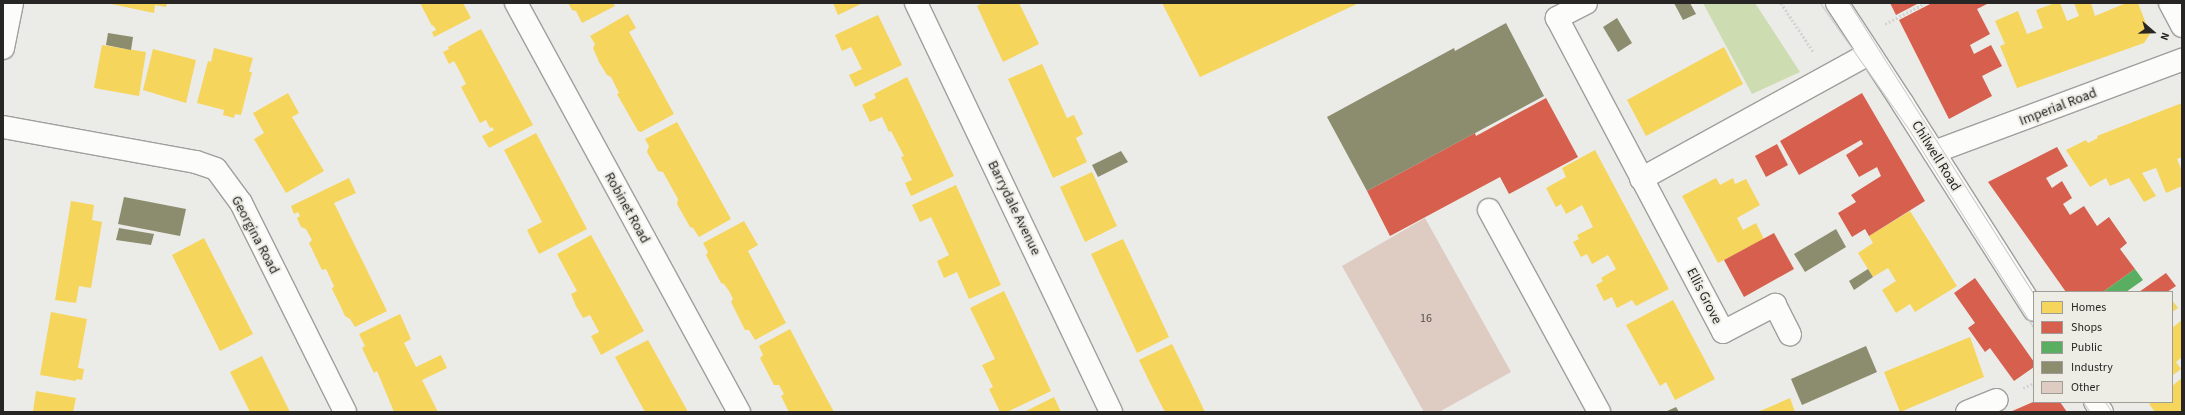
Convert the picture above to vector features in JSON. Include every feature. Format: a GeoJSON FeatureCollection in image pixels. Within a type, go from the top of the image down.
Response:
{"type":"FeatureCollection","features":[{"type":"Feature","properties":{"kind":"street"},"geometry":{"type":"LineString","coordinates":[[3,48],[12,3]]}},
{"type":"Feature","properties":{"kind":"street","name":"Robinet Road"},"geometry":{"type":"LineString","coordinates":[[516,3],[739,412]]}},
{"type":"Feature","properties":{"kind":"street","name":"Barrydale Avenue"},"geometry":{"type":"LineString","coordinates":[[916,3],[1111,412]]}},
{"type":"Feature","properties":{"kind":"street","name":"Ellis Grove"},"geometry":{"type":"LineString","coordinates":[[1586,3],[1558,18],[1723,332],[1776,305],[1790,334]]}},
{"type":"Feature","properties":{"kind":"street","name":"Chilwell Road"},"geometry":{"type":"LineString","coordinates":[[1837,3],[2033,308]]}},
{"type":"Feature","properties":{"kind":"street"},"geometry":{"type":"LineString","coordinates":[[2170,3],[2182,26]]}},
{"type":"Feature","properties":{"kind":"street"},"geometry":{"type":"LineString","coordinates":[[1641,178],[1808,86],[1840,70],[1865,45]]}},
{"type":"Feature","properties":{"kind":"street","name":"Imperial Road"},"geometry":{"type":"LineString","coordinates":[[1934,152],[2182,60]]}},
{"type":"Feature","properties":{"kind":"street","name":"Georgina Road"},"geometry":{"type":"LineString","coordinates":[[3,127],[196,162],[216,170],[241,203],[345,412]]}},
{"type":"Feature","properties":{"kind":"street"},"geometry":{"type":"LineString","coordinates":[[1489,210],[1600,412]]}},
{"type":"Feature","properties":{"kind":"street"},"geometry":{"type":"LineString","coordinates":[[1967,412],[1997,400]]}},
{"type":"Feature","properties":{"kind":"street"},"geometry":{"type":"LineString","coordinates":[[2096,403],[2102,412]]}},
{"type":"Feature","properties":{"kind":"path"},"geometry":{"type":"LineString","coordinates":[[1781,3],[1817,56],[1840,70]]}},
{"type":"Feature","properties":{"kind":"path"},"geometry":{"type":"LineString","coordinates":[[1865,45],[1925,3]]}},
{"type":"Feature","properties":{"kind":"green space"},"geometry":{"type":"Polygon","coordinates":[[[1703,3],[1755,3],[1800,72],[1752,94],[1703,3]]]}},
{"type":"Feature","properties":{"kind":"building: Homes"},"geometry":{"type":"Polygon","coordinates":[[[106,3],[167,3],[166,7],[155,5],[154,13],[106,3]]]}},
{"type":"Feature","properties":{"kind":"building: Homes"},"geometry":{"type":"Polygon","coordinates":[[[420,3],[463,3],[471,18],[434,37],[432,32],[436,30],[433,25],[432,26],[420,3]]]}},
{"type":"Feature","properties":{"kind":"building: Homes"},"geometry":{"type":"Polygon","coordinates":[[[568,3],[613,3],[615,6],[582,23],[576,11],[572,10],[568,3]]]}},
{"type":"Feature","properties":{"kind":"building: Homes"},"geometry":{"type":"Polygon","coordinates":[[[833,3],[863,3],[838,15],[833,3]]]}},
{"type":"Feature","properties":{"kind":"building: Homes"},"geometry":{"type":"Polygon","coordinates":[[[983,3],[1019,3],[1039,44],[1003,62],[977,6],[983,3]]]}},
{"type":"Feature","properties":{"kind":"building: Homes"},"geometry":{"type":"Polygon","coordinates":[[[1162,3],[1359,3],[1200,77],[1162,3]]]}},
{"type":"Feature","properties":{"kind":"building: Homes"},"geometry":{"type":"Polygon","coordinates":[[[2055,3],[2060,3],[2067,21],[2079,16],[2074,3],[2091,3],[2095,16],[2126,3],[2138,3],[2150,34],[2144,43],[2017,88],[2000,46],[2005,44],[1995,21],[2018,11],[2027,34],[2043,28],[2036,10],[2055,3]]]}},
{"type":"Feature","properties":{"kind":"building: Homes"},"geometry":{"type":"Polygon","coordinates":[[[628,14],[636,28],[629,32],[674,114],[641,132],[638,131],[617,94],[619,93],[611,77],[607,75],[599,62],[593,48],[595,44],[590,36],[628,14]]]}},
{"type":"Feature","properties":{"kind":"building: Homes"},"geometry":{"type":"Polygon","coordinates":[[[878,15],[902,65],[855,87],[849,75],[862,69],[851,47],[842,51],[835,35],[878,15]]]}},
{"type":"Feature","properties":{"kind":"building: Homes"},"geometry":{"type":"Polygon","coordinates":[[[481,29],[533,125],[489,148],[482,136],[494,130],[492,127],[490,128],[486,120],[480,123],[461,87],[466,84],[460,72],[454,61],[449,64],[443,52],[449,49],[448,47],[481,29]]]}},
{"type":"Feature","properties":{"kind":"building: Homes"},"geometry":{"type":"Polygon","coordinates":[[[102,45],[146,52],[139,96],[94,88],[102,45]]]}},
{"type":"Feature","properties":{"kind":"building: Homes"},"geometry":{"type":"Polygon","coordinates":[[[1724,47],[1743,84],[1646,136],[1627,100],[1724,47]]]}},
{"type":"Feature","properties":{"kind":"building: Homes"},"geometry":{"type":"Polygon","coordinates":[[[214,48],[253,58],[249,72],[252,72],[241,115],[235,114],[234,118],[223,115],[224,110],[197,103],[208,61],[211,62],[214,48]]]}},
{"type":"Feature","properties":{"kind":"building: Homes"},"geometry":{"type":"Polygon","coordinates":[[[153,49],[196,60],[186,103],[143,90],[153,49]]]}},
{"type":"Feature","properties":{"kind":"building: Homes"},"geometry":{"type":"Polygon","coordinates":[[[1042,64],[1067,118],[1074,115],[1083,134],[1076,138],[1087,162],[1053,178],[1008,79],[1042,64]]]}},
{"type":"Feature","properties":{"kind":"building: Homes"},"geometry":{"type":"Polygon","coordinates":[[[907,77],[954,176],[911,196],[905,183],[912,180],[901,157],[904,156],[891,131],[889,132],[882,117],[870,122],[862,105],[876,98],[874,94],[907,77]]]}},
{"type":"Feature","properties":{"kind":"building: Homes"},"geometry":{"type":"Polygon","coordinates":[[[288,93],[299,113],[292,117],[324,171],[286,193],[254,139],[264,133],[253,113],[288,93]]]}},
{"type":"Feature","properties":{"kind":"building: Homes"},"geometry":{"type":"Polygon","coordinates":[[[2182,103],[2182,157],[2177,159],[2182,171],[2182,186],[2166,193],[2156,168],[2142,173],[2156,196],[2144,202],[2129,178],[2110,186],[2106,178],[2090,187],[2066,150],[2086,140],[2088,143],[2098,138],[2097,136],[2182,103]]]}},
{"type":"Feature","properties":{"kind":"building: Homes"},"geometry":{"type":"Polygon","coordinates":[[[677,122],[731,219],[699,237],[693,228],[690,227],[677,204],[678,199],[663,172],[658,171],[647,152],[649,146],[645,139],[677,122]]]}},
{"type":"Feature","properties":{"kind":"building: Homes"},"geometry":{"type":"Polygon","coordinates":[[[536,133],[587,229],[539,254],[527,230],[542,222],[504,150],[536,133]]]}},
{"type":"Feature","properties":{"kind":"building: Homes"},"geometry":{"type":"Polygon","coordinates":[[[1595,150],[1669,289],[1636,306],[1632,300],[1617,308],[1612,297],[1604,301],[1596,285],[1603,281],[1601,278],[1616,269],[1608,255],[1592,264],[1587,254],[1581,257],[1573,242],[1579,239],[1577,235],[1593,227],[1582,205],[1566,214],[1561,204],[1556,207],[1546,188],[1566,177],[1562,168],[1595,150]]]}},
{"type":"Feature","properties":{"kind":"building: Homes"},"geometry":{"type":"Polygon","coordinates":[[[1092,172],[1117,226],[1085,242],[1060,187],[1092,172]]]}},
{"type":"Feature","properties":{"kind":"building: Homes"},"geometry":{"type":"Polygon","coordinates":[[[349,178],[356,193],[334,203],[387,311],[355,327],[350,319],[345,316],[332,289],[334,286],[326,269],[322,270],[309,243],[312,240],[306,229],[301,227],[297,218],[300,216],[298,212],[294,214],[291,206],[349,178]]]}},
{"type":"Feature","properties":{"kind":"building: Homes"},"geometry":{"type":"Polygon","coordinates":[[[1716,178],[1720,185],[1733,178],[1735,184],[1746,179],[1760,205],[1737,218],[1743,230],[1756,223],[1764,239],[1718,263],[1682,196],[1716,178]]]}},
{"type":"Feature","properties":{"kind":"building: Homes"},"geometry":{"type":"Polygon","coordinates":[[[956,185],[1001,285],[969,299],[957,272],[944,278],[937,261],[949,255],[931,217],[920,222],[912,205],[956,185]]]}},
{"type":"Feature","properties":{"kind":"building: Homes"},"geometry":{"type":"Polygon","coordinates":[[[71,201],[94,205],[92,220],[102,222],[91,288],[79,286],[76,303],[55,300],[71,201]]]}},
{"type":"Feature","properties":{"kind":"building: Homes"},"geometry":{"type":"Polygon","coordinates":[[[1910,211],[1957,286],[1915,312],[1910,304],[1896,313],[1882,290],[1896,281],[1888,268],[1873,277],[1858,253],[1873,243],[1869,236],[1910,211]]]}},
{"type":"Feature","properties":{"kind":"building: Homes"},"geometry":{"type":"Polygon","coordinates":[[[744,221],[758,245],[748,251],[786,323],[755,340],[749,330],[745,330],[731,302],[733,299],[724,284],[721,283],[706,255],[708,252],[703,243],[744,221]]]}},
{"type":"Feature","properties":{"kind":"building: Homes"},"geometry":{"type":"Polygon","coordinates":[[[591,235],[644,331],[601,355],[591,336],[599,332],[590,315],[583,318],[576,306],[571,294],[577,291],[557,254],[591,235]]]}},
{"type":"Feature","properties":{"kind":"building: Homes"},"geometry":{"type":"Polygon","coordinates":[[[204,238],[253,334],[220,351],[172,255],[204,238]]]}},
{"type":"Feature","properties":{"kind":"building: Homes"},"geometry":{"type":"Polygon","coordinates":[[[1123,239],[1169,337],[1137,353],[1091,254],[1123,239]]]}},
{"type":"Feature","properties":{"kind":"building: Homes"},"geometry":{"type":"Polygon","coordinates":[[[1004,291],[1051,391],[1007,412],[1000,412],[989,389],[993,387],[982,365],[995,359],[970,308],[1004,291]]]}},
{"type":"Feature","properties":{"kind":"building: Homes"},"geometry":{"type":"Polygon","coordinates":[[[1673,300],[1715,379],[1675,400],[1666,382],[1660,386],[1626,325],[1673,300]]]}},
{"type":"Feature","properties":{"kind":"building: Homes"},"geometry":{"type":"Polygon","coordinates":[[[2173,301],[2178,308],[2173,311],[2173,301]]]}},
{"type":"Feature","properties":{"kind":"building: Homes"},"geometry":{"type":"Polygon","coordinates":[[[51,312],[87,319],[78,368],[84,369],[82,380],[76,379],[76,381],[40,375],[51,312]]]}},
{"type":"Feature","properties":{"kind":"building: Homes"},"geometry":{"type":"Polygon","coordinates":[[[400,314],[411,339],[404,343],[416,367],[441,355],[447,368],[422,380],[438,412],[394,412],[377,371],[374,373],[362,348],[365,346],[359,334],[400,314]]]}},
{"type":"Feature","properties":{"kind":"building: Homes"},"geometry":{"type":"Polygon","coordinates":[[[2182,320],[2182,357],[2176,362],[2181,369],[2173,375],[2173,327],[2182,320]]]}},
{"type":"Feature","properties":{"kind":"building: Homes"},"geometry":{"type":"Polygon","coordinates":[[[790,329],[834,412],[789,412],[781,396],[784,394],[779,385],[774,385],[760,358],[763,355],[759,346],[790,329]]]}},
{"type":"Feature","properties":{"kind":"building: Homes"},"geometry":{"type":"Polygon","coordinates":[[[1970,337],[1984,377],[1900,412],[1884,372],[1970,337]]]}},
{"type":"Feature","properties":{"kind":"building: Homes"},"geometry":{"type":"Polygon","coordinates":[[[648,340],[687,412],[645,412],[615,357],[648,340]]]}},
{"type":"Feature","properties":{"kind":"building: Homes"},"geometry":{"type":"Polygon","coordinates":[[[1172,344],[1205,412],[1165,412],[1151,385],[1139,360],[1172,344]]]}},
{"type":"Feature","properties":{"kind":"building: Homes"},"geometry":{"type":"Polygon","coordinates":[[[262,356],[290,412],[250,412],[230,372],[262,356]]]}},
{"type":"Feature","properties":{"kind":"building: Homes"},"geometry":{"type":"Polygon","coordinates":[[[2182,378],[2182,412],[2155,412],[2149,404],[2150,403],[2173,403],[2173,385],[2182,378]]]}},
{"type":"Feature","properties":{"kind":"building: Homes"},"geometry":{"type":"Polygon","coordinates":[[[36,391],[76,398],[73,412],[33,412],[36,391]]]}},
{"type":"Feature","properties":{"kind":"building: Homes"},"geometry":{"type":"Polygon","coordinates":[[[1054,397],[1061,412],[1024,412],[1054,397]]]}},
{"type":"Feature","properties":{"kind":"building: Homes"},"geometry":{"type":"Polygon","coordinates":[[[1790,398],[1795,412],[1757,412],[1765,409],[1790,398]]]}},
{"type":"Feature","properties":{"kind":"building: Shops"},"geometry":{"type":"Polygon","coordinates":[[[1890,3],[1919,3],[1896,15],[1890,3]]]}},
{"type":"Feature","properties":{"kind":"building: Shops"},"geometry":{"type":"Polygon","coordinates":[[[1932,3],[1989,3],[1977,9],[1990,34],[1970,45],[1974,54],[1991,45],[2002,66],[1982,76],[1992,96],[1949,119],[1899,20],[1932,3]]]}},
{"type":"Feature","properties":{"kind":"building: Shops"},"geometry":{"type":"Polygon","coordinates":[[[1862,93],[1925,201],[1869,236],[1865,229],[1852,237],[1838,213],[1856,202],[1851,195],[1881,176],[1877,167],[1859,177],[1846,155],[1863,144],[1861,140],[1799,175],[1780,141],[1862,93]]]}},
{"type":"Feature","properties":{"kind":"building: Shops"},"geometry":{"type":"Polygon","coordinates":[[[1546,98],[1578,157],[1509,194],[1500,177],[1390,236],[1367,191],[1475,133],[1476,136],[1546,98]]]}},
{"type":"Feature","properties":{"kind":"building: Shops"},"geometry":{"type":"Polygon","coordinates":[[[1777,144],[1788,165],[1766,177],[1755,156],[1777,144]]]}},
{"type":"Feature","properties":{"kind":"building: Shops"},"geometry":{"type":"Polygon","coordinates":[[[2057,147],[2068,166],[2046,178],[2052,188],[2062,181],[2072,198],[2063,204],[2070,215],[2084,206],[2097,226],[2109,217],[2127,243],[2120,249],[2135,269],[2104,291],[2065,291],[1988,182],[2057,147]]]}},
{"type":"Feature","properties":{"kind":"building: Shops"},"geometry":{"type":"Polygon","coordinates":[[[1774,233],[1794,269],[1744,297],[1724,260],[1774,233]]]}},
{"type":"Feature","properties":{"kind":"building: Shops"},"geometry":{"type":"Polygon","coordinates":[[[2166,273],[2176,286],[2168,291],[2140,291],[2166,273]]]}},
{"type":"Feature","properties":{"kind":"building: Shops"},"geometry":{"type":"Polygon","coordinates":[[[1975,278],[2033,361],[2033,368],[2014,381],[1990,348],[1985,352],[1968,328],[1975,323],[1954,293],[1975,278]]]}},
{"type":"Feature","properties":{"kind":"building: Shops"},"geometry":{"type":"Polygon","coordinates":[[[2033,402],[2061,403],[2067,412],[2010,412],[2033,402]]]}},
{"type":"Feature","properties":{"kind":"building: Public"},"geometry":{"type":"Polygon","coordinates":[[[2135,269],[2143,280],[2127,291],[2104,291],[2135,269]]]}},
{"type":"Feature","properties":{"kind":"building: Industry"},"geometry":{"type":"Polygon","coordinates":[[[1674,3],[1690,3],[1696,14],[1683,20],[1674,3]]]}},
{"type":"Feature","properties":{"kind":"building: Industry"},"geometry":{"type":"Polygon","coordinates":[[[1617,18],[1632,43],[1618,52],[1603,27],[1617,18]]]}},
{"type":"Feature","properties":{"kind":"building: Industry"},"geometry":{"type":"Polygon","coordinates":[[[1506,23],[1544,96],[1367,191],[1327,117],[1454,48],[1455,51],[1506,23]]]}},
{"type":"Feature","properties":{"kind":"building: Industry"},"geometry":{"type":"Polygon","coordinates":[[[108,33],[133,37],[131,50],[106,45],[108,33]]]}},
{"type":"Feature","properties":{"kind":"building: Industry"},"geometry":{"type":"Polygon","coordinates":[[[1121,151],[1128,162],[1098,177],[1092,165],[1121,151]]]}},
{"type":"Feature","properties":{"kind":"building: Industry"},"geometry":{"type":"Polygon","coordinates":[[[124,197],[186,209],[180,236],[118,224],[124,197]]]}},
{"type":"Feature","properties":{"kind":"building: Industry"},"geometry":{"type":"Polygon","coordinates":[[[119,228],[154,234],[151,245],[116,240],[119,228]]]}},
{"type":"Feature","properties":{"kind":"building: Industry"},"geometry":{"type":"Polygon","coordinates":[[[1836,229],[1846,247],[1805,272],[1794,254],[1836,229]]]}},
{"type":"Feature","properties":{"kind":"building: Industry"},"geometry":{"type":"Polygon","coordinates":[[[1868,269],[1873,277],[1854,290],[1849,281],[1868,269]]]}},
{"type":"Feature","properties":{"kind":"building: Industry"},"geometry":{"type":"Polygon","coordinates":[[[1866,346],[1877,372],[1802,405],[1791,379],[1866,346]]]}},
{"type":"Feature","properties":{"kind":"building: Industry"},"geometry":{"type":"Polygon","coordinates":[[[1676,407],[1679,412],[1665,412],[1676,407]]]}},
{"type":"Feature","properties":{"kind":"building: Other"},"geometry":{"type":"Polygon","coordinates":[[[1425,218],[1511,372],[1439,412],[1424,412],[1342,266],[1425,218]]]}},
{"type":"Feature","properties":{"kind":"tram line"},"geometry":{"type":"LineString","coordinates":[[1820,3],[1910,131],[2033,327]]}},
{"type":"Feature","properties":{"kind":"tram line"},"geometry":{"type":"LineString","coordinates":[[1849,3],[2033,293]]}},
{"type":"Feature","properties":{"kind":"tram line"},"geometry":{"type":"LineString","coordinates":[[2084,403],[2090,412]]}},
{"type":"Feature","properties":{"kind":"tram line"},"geometry":{"type":"LineString","coordinates":[[2106,403],[2112,412]]}}]}
